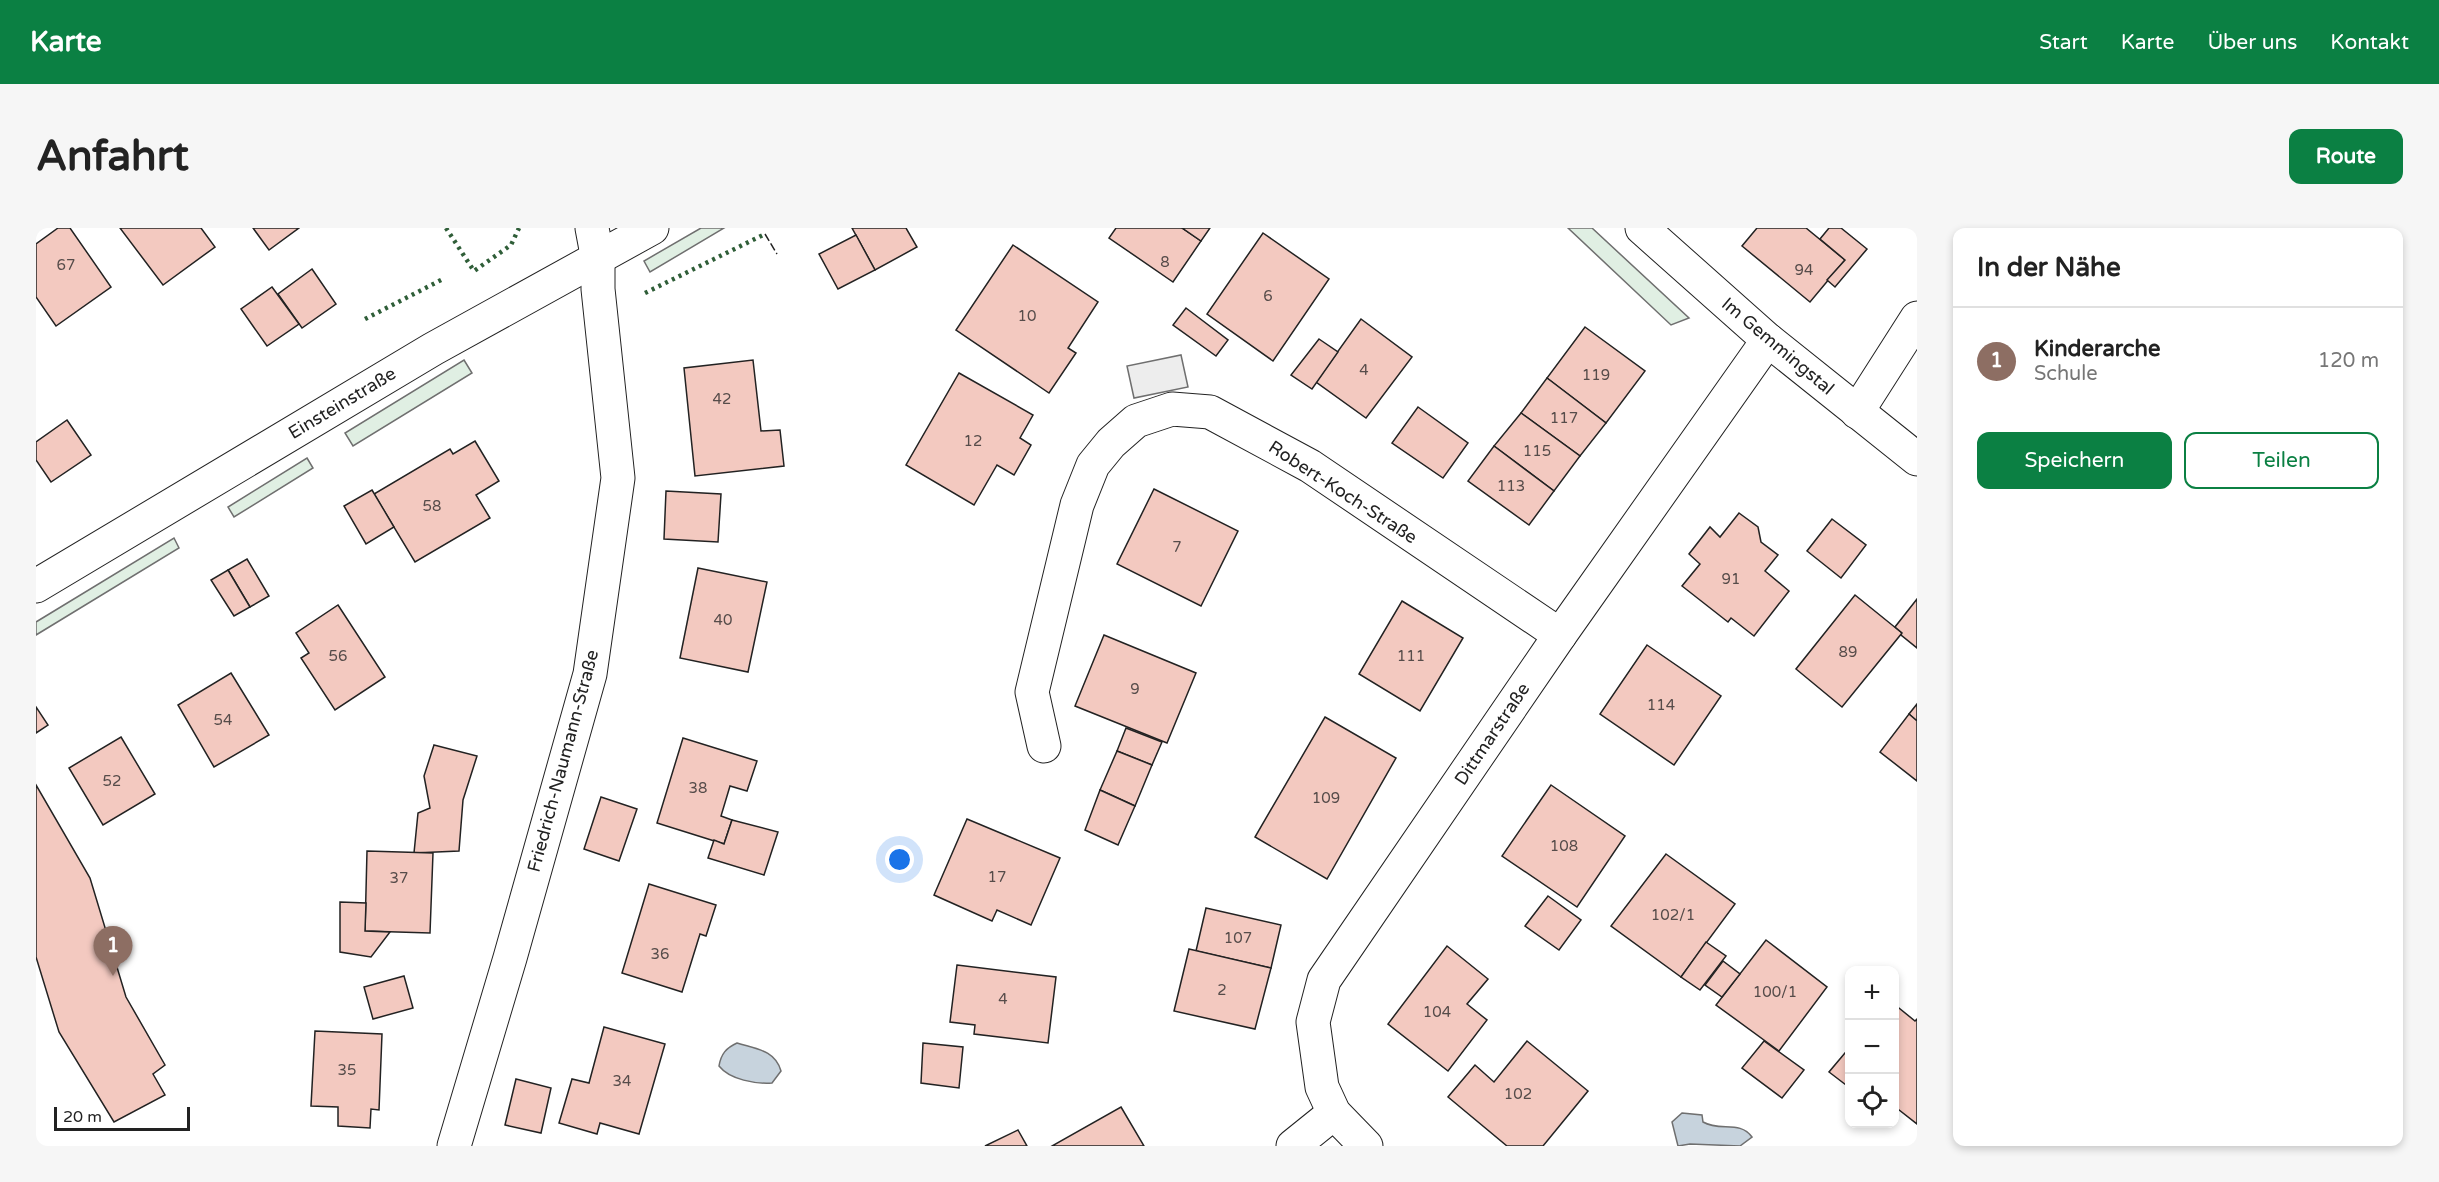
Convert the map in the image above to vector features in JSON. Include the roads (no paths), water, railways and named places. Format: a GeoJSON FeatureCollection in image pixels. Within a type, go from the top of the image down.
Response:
{"type":"FeatureCollection","features":[{"type":"Feature","properties":{"kind":"street","name":"Friedrich-Naumann-Straße"},"geometry":{"type":"LineString","coordinates":[[454,1146],[590,674],[618,478],[598,289],[598,260],[592,228]]}},
{"type":"Feature","properties":{"kind":"street","name":"Einsteinstraße"},"geometry":{"type":"LineString","coordinates":[[36,586],[440,345],[598,260],[652,228]]}},
{"type":"Feature","properties":{"kind":"street","name":"Im Gemmingstal"},"geometry":{"type":"LineString","coordinates":[[1642,228],[1768,340],[1917,459]]}},
{"type":"Feature","properties":{"kind":"street"},"geometry":{"type":"LineString","coordinates":[[1857,412],[1917,318]]}},
{"type":"Feature","properties":{"kind":"street","name":"Dittmarstraße"},"geometry":{"type":"LineString","coordinates":[[1366,1146],[1334,1113],[1322,1087],[1313,1022],[1324,980],[1560,635],[1768,340]]}},
{"type":"Feature","properties":{"kind":"street","name":"Robert-Koch-Straße"},"geometry":{"type":"LineString","coordinates":[[1044,746],[1032,692],[1077,505],[1093,465],[1111,443],[1136,421],[1172,409],[1210,412],[1310,466],[1560,635]]}},
{"type":"Feature","properties":{"kind":"street"},"geometry":{"type":"LineString","coordinates":[[1293,1146],[1334,1113]]}},
{"type":"Feature","properties":{"kind":"place","name":"Kinderarche"},"geometry":{"type":"Point","coordinates":[113,976]}}]}
